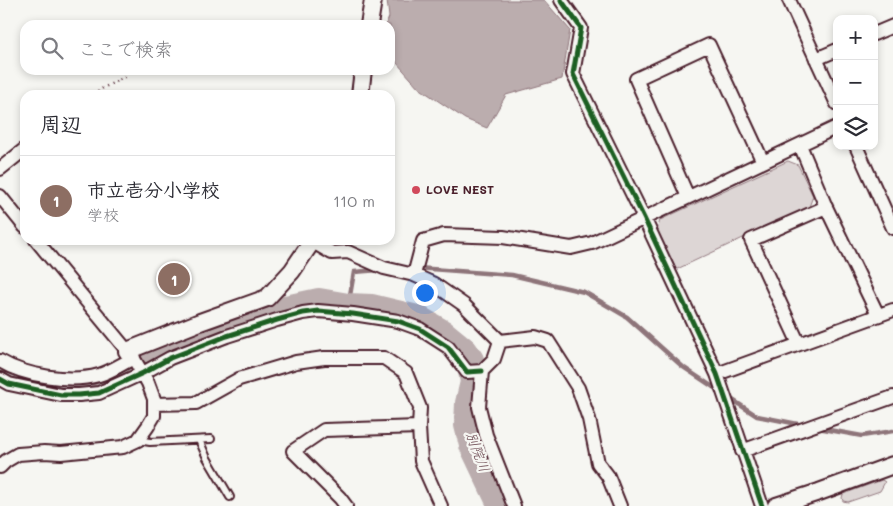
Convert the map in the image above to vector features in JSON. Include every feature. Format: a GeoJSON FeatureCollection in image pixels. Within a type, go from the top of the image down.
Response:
{"type":"FeatureCollection","features":[{"type":"Feature","properties":{"kind":"street"},"geometry":{"type":"LineString","coordinates":[[370,20],[373,0]]}},
{"type":"Feature","properties":{"kind":"street"},"geometry":{"type":"LineString","coordinates":[[561,0],[581,28],[573,74],[644,218],[717,374],[762,506]]}},
{"type":"Feature","properties":{"kind":"street"},"geometry":{"type":"LineString","coordinates":[[789,0],[833,95]]}},
{"type":"Feature","properties":{"kind":"street"},"geometry":{"type":"LineString","coordinates":[[878,32],[893,26]]}},
{"type":"Feature","properties":{"kind":"street"},"geometry":{"type":"LineString","coordinates":[[688,197],[636,79],[709,45],[763,162]]}},
{"type":"Feature","properties":{"kind":"street"},"geometry":{"type":"LineString","coordinates":[[816,59],[833,52]]}},
{"type":"Feature","properties":{"kind":"street"},"geometry":{"type":"LineString","coordinates":[[361,90],[362,75]]}},
{"type":"Feature","properties":{"kind":"street"},"geometry":{"type":"LineString","coordinates":[[414,275],[423,241],[444,236],[502,237],[570,248],[592,243],[833,129]]}},
{"type":"Feature","properties":{"kind":"street"},"geometry":{"type":"LineString","coordinates":[[800,145],[826,207],[878,315]]}},
{"type":"Feature","properties":{"kind":"street"},"geometry":{"type":"LineString","coordinates":[[858,150],[893,228]]}},
{"type":"Feature","properties":{"kind":"street"},"geometry":{"type":"LineString","coordinates":[[0,169],[20,153]]}},
{"type":"Feature","properties":{"kind":"street"},"geometry":{"type":"LineString","coordinates":[[0,196],[20,221]]}},
{"type":"Feature","properties":{"kind":"street"},"geometry":{"type":"LineString","coordinates":[[799,344],[751,240],[826,207]]}},
{"type":"Feature","properties":{"kind":"street"},"geometry":{"type":"LineString","coordinates":[[0,467],[18,454],[94,451],[123,447],[138,440],[154,416],[154,399],[148,382],[132,356],[40,245]]}},
{"type":"Feature","properties":{"kind":"street"},"geometry":{"type":"LineString","coordinates":[[0,361],[18,370],[52,377],[77,378],[100,375],[132,356],[200,322],[267,298],[292,271],[310,245]]}},
{"type":"Feature","properties":{"kind":"street"},"geometry":{"type":"LineString","coordinates":[[319,245],[332,253],[346,246],[384,268],[414,275],[434,284],[464,305],[500,341]]}},
{"type":"Feature","properties":{"kind":"street"},"geometry":{"type":"LineString","coordinates":[[717,374],[893,310]]}},
{"type":"Feature","properties":{"kind":"street"},"geometry":{"type":"LineString","coordinates":[[0,379],[9,384],[61,395],[99,393],[143,373],[170,358],[227,336],[277,320],[318,311],[353,314],[398,322],[420,329],[448,347],[467,372],[482,371]]}},
{"type":"Feature","properties":{"kind":"street"},"geometry":{"type":"LineString","coordinates":[[500,341],[535,337],[548,341],[578,388],[589,419],[598,464],[608,476],[620,506]]}},
{"type":"Feature","properties":{"kind":"street"},"geometry":{"type":"LineString","coordinates":[[500,341],[494,358],[482,371],[479,407],[486,436],[514,506]]}},
{"type":"Feature","properties":{"kind":"street"},"geometry":{"type":"LineString","coordinates":[[154,404],[196,403],[239,379],[296,362],[324,358],[384,358],[406,373],[420,408],[421,461],[441,506]]}},
{"type":"Feature","properties":{"kind":"street"},"geometry":{"type":"LineString","coordinates":[[742,451],[893,397]]}},
{"type":"Feature","properties":{"kind":"street"},"geometry":{"type":"LineString","coordinates":[[346,506],[293,451],[324,430],[419,427]]}},
{"type":"Feature","properties":{"kind":"street"},"geometry":{"type":"LineString","coordinates":[[776,506],[893,465]]}},
{"type":"Feature","properties":{"kind":"lane"},"geometry":{"type":"LineString","coordinates":[[138,440],[150,442],[211,439]]}},
{"type":"Feature","properties":{"kind":"lane"},"geometry":{"type":"LineString","coordinates":[[199,440],[207,458],[230,496]]}},
{"type":"Feature","properties":{"kind":"path"},"geometry":{"type":"LineString","coordinates":[[100,90],[125,77]]}},
{"type":"Feature","properties":{"kind":"shaded area"},"geometry":{"type":"Polygon","coordinates":[[[387,0],[544,0],[570,30],[562,79],[506,95],[487,128],[465,119],[419,88],[396,62],[395,20],[388,20],[387,0]]]}},
{"type":"Feature","properties":{"kind":"shaded area"},"geometry":{"type":"Polygon","coordinates":[[[788,161],[798,165],[813,196],[809,207],[675,270],[657,231],[660,220],[788,161]]]}},
{"type":"Feature","properties":{"kind":"shaded area"},"geometry":{"type":"Polygon","coordinates":[[[882,480],[885,482],[880,491],[848,502],[843,501],[843,494],[882,480]]]}},
{"type":"Feature","properties":{"kind":"waterway"},"geometry":{"type":"LineString","coordinates":[[417,268],[512,275],[584,292],[627,317],[683,367],[719,391]]}},
{"type":"Feature","properties":{"kind":"waterway"},"geometry":{"type":"LineString","coordinates":[[348,307],[354,272],[379,270]]}},
{"type":"Feature","properties":{"kind":"waterway","name":"別院川"},"geometry":{"type":"LineString","coordinates":[[0,370],[15,377],[58,388],[82,387],[105,382],[189,342],[286,309],[319,302],[348,307],[372,308],[418,319],[442,333],[464,351],[470,360],[474,382],[469,403],[468,425],[473,445],[502,506]]}},
{"type":"Feature","properties":{"kind":"waterway"},"geometry":{"type":"LineString","coordinates":[[728,397],[757,416],[803,425]]}},
{"type":"Feature","properties":{"kind":"waterway"},"geometry":{"type":"LineString","coordinates":[[818,428],[862,436],[893,431]]}},
{"type":"Feature","properties":{"kind":"cycle path"},"geometry":{"type":"LineString","coordinates":[[561,0],[581,28],[573,74],[644,218],[717,374],[762,506]]}},
{"type":"Feature","properties":{"kind":"cycle path"},"geometry":{"type":"LineString","coordinates":[[0,379],[9,384],[61,395],[99,393],[143,373],[170,358],[227,336],[277,320],[318,311],[398,321],[420,329],[448,347],[467,372],[482,371]]}},
{"type":"Feature","properties":{"kind":"place","name":"LOVE NEST"},"geometry":{"type":"Point","coordinates":[416,190]}},
{"type":"Feature","properties":{"kind":"place","name":"市立壱分小学校"},"geometry":{"type":"Point","coordinates":[174,279]}}]}
